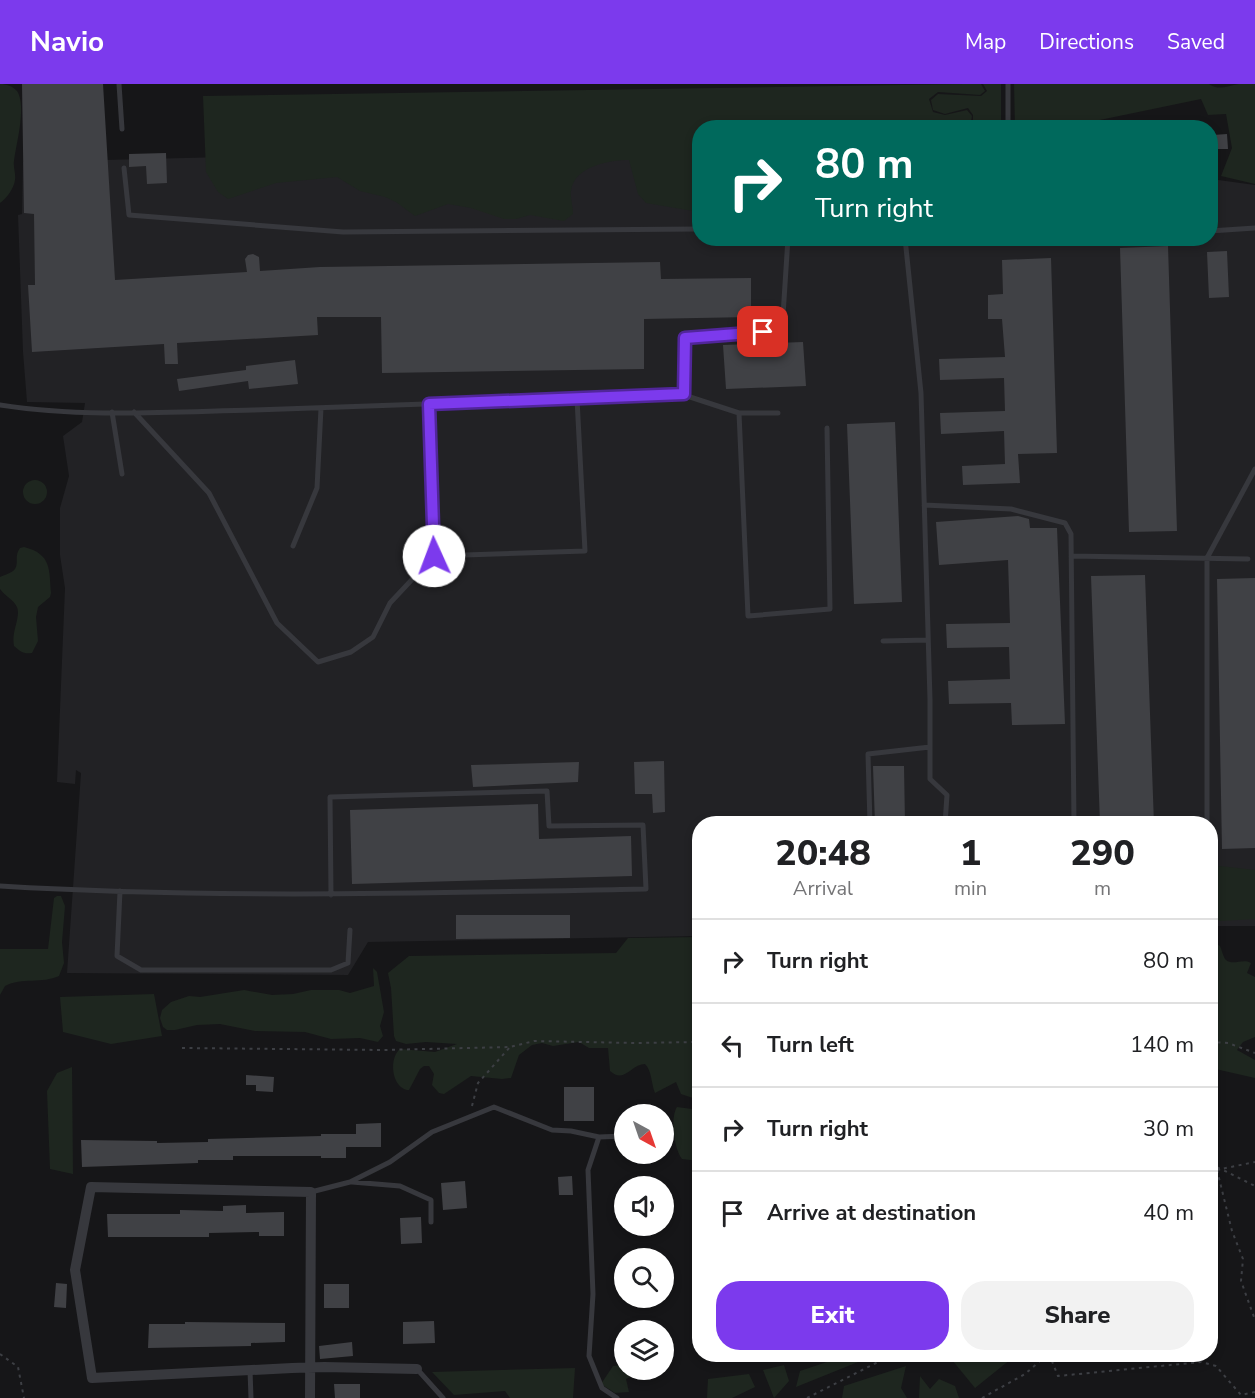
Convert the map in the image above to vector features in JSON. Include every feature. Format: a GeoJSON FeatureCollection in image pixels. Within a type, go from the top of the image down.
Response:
{"type":"FeatureCollection","features":[{"type":"Feature","properties":{"kind":"street"},"geometry":{"type":"LineString","coordinates":[[310,1398],[310,1368],[311,1192],[91,1187],[75,1270],[92,1378],[310,1368],[417,1369]]}},
{"type":"Feature","properties":{"kind":"lane"},"geometry":{"type":"LineString","coordinates":[[119,84],[122,129]]}},
{"type":"Feature","properties":{"kind":"lane"},"geometry":{"type":"LineString","coordinates":[[1008,84],[1008,120]]}},
{"type":"Feature","properties":{"kind":"lane"},"geometry":{"type":"LineString","coordinates":[[124,168],[129,215],[342,232],[692,229]]}},
{"type":"Feature","properties":{"kind":"lane"},"geometry":{"type":"LineString","coordinates":[[1218,230],[1255,228]]}},
{"type":"Feature","properties":{"kind":"lane"},"geometry":{"type":"LineString","coordinates":[[684,394],[685,338],[782,331],[787,246]]}},
{"type":"Feature","properties":{"kind":"lane"},"geometry":{"type":"LineString","coordinates":[[906,246],[921,393],[930,779],[947,795],[946,816]]}},
{"type":"Feature","properties":{"kind":"lane"},"geometry":{"type":"LineString","coordinates":[[0,405],[39,411],[134,412],[321,408],[684,394],[739,412],[778,413]]}},
{"type":"Feature","properties":{"kind":"lane"},"geometry":{"type":"LineString","coordinates":[[134,412],[209,493],[277,623],[318,662],[351,652],[373,637],[390,603],[434,556],[585,551],[577,399]]}},
{"type":"Feature","properties":{"kind":"lane"},"geometry":{"type":"LineString","coordinates":[[429,404],[434,556]]}},
{"type":"Feature","properties":{"kind":"lane"},"geometry":{"type":"LineString","coordinates":[[293,546],[317,488],[321,408]]}},
{"type":"Feature","properties":{"kind":"lane"},"geometry":{"type":"LineString","coordinates":[[112,412],[123,474]]}},
{"type":"Feature","properties":{"kind":"lane"},"geometry":{"type":"LineString","coordinates":[[739,412],[748,616],[830,609],[827,428]]}},
{"type":"Feature","properties":{"kind":"lane"},"geometry":{"type":"LineString","coordinates":[[1208,816],[1207,558],[1255,469]]}},
{"type":"Feature","properties":{"kind":"lane"},"geometry":{"type":"LineString","coordinates":[[924,505],[1011,509],[1065,522],[1071,534],[1074,816]]}},
{"type":"Feature","properties":{"kind":"lane"},"geometry":{"type":"LineString","coordinates":[[1071,556],[1248,559]]}},
{"type":"Feature","properties":{"kind":"lane"},"geometry":{"type":"LineString","coordinates":[[883,641],[928,640]]}},
{"type":"Feature","properties":{"kind":"lane"},"geometry":{"type":"LineString","coordinates":[[870,816],[868,754],[930,747]]}},
{"type":"Feature","properties":{"kind":"lane"},"geometry":{"type":"LineString","coordinates":[[0,886],[331,895],[646,889],[643,825],[549,826],[548,791],[330,797],[331,895]]}},
{"type":"Feature","properties":{"kind":"lane"},"geometry":{"type":"LineString","coordinates":[[120,891],[117,956],[141,970],[331,970],[348,963],[350,930]]}},
{"type":"Feature","properties":{"kind":"lane"},"geometry":{"type":"LineString","coordinates":[[311,1192],[350,1182],[390,1162],[432,1132],[494,1107],[552,1130],[571,1131],[599,1137],[614,1136]]}},
{"type":"Feature","properties":{"kind":"lane"},"geometry":{"type":"LineString","coordinates":[[599,1137],[588,1170],[593,1294],[589,1356],[602,1388],[617,1398]]}},
{"type":"Feature","properties":{"kind":"lane"},"geometry":{"type":"LineString","coordinates":[[350,1182],[400,1186],[431,1200],[431,1222]]}},
{"type":"Feature","properties":{"kind":"lane"},"geometry":{"type":"LineString","coordinates":[[417,1369],[442,1398]]}},
{"type":"Feature","properties":{"kind":"lane"},"geometry":{"type":"LineString","coordinates":[[250,1370],[251,1398]]}},
{"type":"Feature","properties":{"kind":"path"},"geometry":{"type":"LineString","coordinates":[[182,1048],[383,1050],[510,1047],[534,1041],[692,1042]]}},
{"type":"Feature","properties":{"kind":"path"},"geometry":{"type":"LineString","coordinates":[[1218,1042],[1228,1043],[1255,1053]]}},
{"type":"Feature","properties":{"kind":"path"},"geometry":{"type":"LineString","coordinates":[[469,1117],[478,1083],[510,1047]]}},
{"type":"Feature","properties":{"kind":"path"},"geometry":{"type":"LineString","coordinates":[[1219,1170],[1255,1162]]}},
{"type":"Feature","properties":{"kind":"path"},"geometry":{"type":"LineString","coordinates":[[1219,1170],[1255,1186]]}},
{"type":"Feature","properties":{"kind":"path"},"geometry":{"type":"LineString","coordinates":[[1219,1170],[1232,1231],[1243,1259],[1241,1281],[1254,1317]]}},
{"type":"Feature","properties":{"kind":"path"},"geometry":{"type":"LineString","coordinates":[[0,1354],[18,1366],[24,1398]]}},
{"type":"Feature","properties":{"kind":"path"},"geometry":{"type":"LineString","coordinates":[[807,1398],[877,1362]]}},
{"type":"Feature","properties":{"kind":"path"},"geometry":{"type":"LineString","coordinates":[[982,1398],[1025,1374],[1039,1362]]}},
{"type":"Feature","properties":{"kind":"path"},"geometry":{"type":"LineString","coordinates":[[1052,1362],[1058,1376],[1201,1362],[1216,1366],[1241,1395],[1255,1392]]}},
{"type":"Feature","properties":{"kind":"shaded area"},"geometry":{"type":"Polygon","coordinates":[[[0,84],[5,84],[17,91],[21,106],[14,163],[14,183],[10,193],[0,203],[0,84]]]}},
{"type":"Feature","properties":{"kind":"shaded area"},"geometry":{"type":"Polygon","coordinates":[[[981,84],[985,91],[980,95],[938,92],[929,99],[933,112],[945,115],[967,110],[972,116],[971,120],[692,120],[692,211],[646,203],[638,194],[629,160],[612,161],[586,170],[574,182],[571,191],[573,214],[564,221],[530,215],[516,219],[504,219],[471,208],[448,204],[415,216],[396,202],[360,191],[337,177],[276,183],[228,199],[218,192],[206,172],[203,96],[981,84]]]}},
{"type":"Feature","properties":{"kind":"shaded area"},"geometry":{"type":"Polygon","coordinates":[[[983,84],[1001,84],[1001,120],[973,120],[973,115],[968,108],[945,114],[933,110],[931,100],[938,94],[981,96],[987,91],[983,84]]]}},
{"type":"Feature","properties":{"kind":"shaded area"},"geometry":{"type":"Polygon","coordinates":[[[1014,84],[1209,84],[1220,88],[1239,84],[1255,84],[1255,184],[1221,176],[1232,148],[1226,114],[1208,115],[1201,99],[1100,120],[1015,120],[1014,84]]]}},
{"type":"Feature","properties":{"kind":"shaded area"},"geometry":{"type":"Polygon","coordinates":[[[692,145],[692,246],[1218,246],[1218,180],[1255,185],[1255,926],[1218,926],[1218,816],[692,816],[692,936],[368,942],[348,975],[67,973],[81,773],[76,770],[75,784],[57,782],[65,588],[60,555],[60,508],[69,476],[63,436],[82,422],[85,403],[27,402],[18,215],[22,214],[23,162],[692,145]]]}},
{"type":"Feature","properties":{"kind":"shaded area"},"geometry":{"type":"Polygon","coordinates":[[[35,480],[44,483],[47,492],[44,501],[35,504],[26,501],[23,492],[26,483],[35,480]]]}},
{"type":"Feature","properties":{"kind":"shaded area"},"geometry":{"type":"Polygon","coordinates":[[[24,547],[40,554],[47,564],[51,593],[50,597],[38,607],[36,617],[38,641],[32,653],[22,652],[14,646],[18,611],[13,602],[0,589],[0,577],[15,569],[18,551],[24,547]]]}},
{"type":"Feature","properties":{"kind":"shaded area"},"geometry":{"type":"Polygon","coordinates":[[[1218,866],[1255,870],[1255,919],[1218,921],[1218,866]]]}},
{"type":"Feature","properties":{"kind":"shaded area"},"geometry":{"type":"Polygon","coordinates":[[[61,896],[65,906],[62,942],[64,963],[59,976],[46,980],[12,983],[5,986],[0,995],[0,949],[48,949],[54,898],[61,896]]]}},
{"type":"Feature","properties":{"kind":"shaded area"},"geometry":{"type":"Polygon","coordinates":[[[692,937],[692,1098],[681,1094],[676,1082],[655,1093],[645,1064],[624,1074],[615,1074],[610,1071],[608,1048],[589,1048],[579,1042],[553,1046],[542,1043],[532,1045],[519,1055],[511,1078],[471,1076],[444,1094],[439,1093],[432,1085],[434,1074],[429,1066],[424,1066],[420,1069],[409,1090],[399,1085],[393,1066],[400,1049],[435,1052],[457,1044],[426,1042],[406,1044],[396,1041],[388,973],[409,956],[616,953],[628,938],[692,937]]]}},
{"type":"Feature","properties":{"kind":"shaded area"},"geometry":{"type":"Polygon","coordinates":[[[1218,945],[1229,962],[1251,963],[1247,973],[1255,977],[1255,1037],[1243,1042],[1237,1050],[1255,1060],[1255,1078],[1218,1070],[1218,945]]]}},
{"type":"Feature","properties":{"kind":"shaded area"},"geometry":{"type":"Polygon","coordinates":[[[373,968],[377,972],[384,1012],[380,1026],[383,1036],[378,1042],[360,1038],[331,1039],[305,1032],[255,1031],[220,1024],[167,1030],[163,1027],[160,1018],[162,1010],[171,1002],[189,996],[200,997],[244,990],[272,995],[311,990],[339,990],[350,993],[374,986],[373,968]]]}},
{"type":"Feature","properties":{"kind":"shaded area"},"geometry":{"type":"Polygon","coordinates":[[[154,994],[162,1036],[111,1044],[63,1032],[60,997],[154,994]]]}},
{"type":"Feature","properties":{"kind":"shaded area"},"geometry":{"type":"Polygon","coordinates":[[[72,1067],[73,1174],[50,1169],[47,1091],[57,1073],[72,1067]]]}},
{"type":"Feature","properties":{"kind":"shaded area"},"geometry":{"type":"Polygon","coordinates":[[[677,1107],[692,1109],[692,1160],[682,1159],[679,1154],[675,1141],[674,1118],[677,1107]]]}},
{"type":"Feature","properties":{"kind":"shaded area"},"geometry":{"type":"Polygon","coordinates":[[[827,1362],[858,1362],[796,1387],[800,1371],[827,1362]]]}},
{"type":"Feature","properties":{"kind":"shaded area"},"geometry":{"type":"Polygon","coordinates":[[[954,1362],[1007,1362],[975,1388],[954,1362]]]}},
{"type":"Feature","properties":{"kind":"shaded area"},"geometry":{"type":"Polygon","coordinates":[[[784,1365],[789,1381],[774,1398],[763,1370],[784,1365]]]}},
{"type":"Feature","properties":{"kind":"shaded area"},"geometry":{"type":"Polygon","coordinates":[[[613,1366],[614,1380],[626,1380],[629,1392],[615,1393],[601,1384],[613,1366]]]}},
{"type":"Feature","properties":{"kind":"shaded area"},"geometry":{"type":"Polygon","coordinates":[[[906,1366],[901,1388],[907,1398],[842,1398],[844,1386],[906,1366]]]}},
{"type":"Feature","properties":{"kind":"shaded area"},"geometry":{"type":"Polygon","coordinates":[[[575,1368],[573,1398],[510,1398],[505,1391],[454,1395],[432,1372],[575,1368]]]}},
{"type":"Feature","properties":{"kind":"shaded area"},"geometry":{"type":"Polygon","coordinates":[[[749,1374],[755,1387],[732,1398],[707,1398],[708,1379],[749,1374]]]}},
{"type":"Feature","properties":{"kind":"shaded area"},"geometry":{"type":"Polygon","coordinates":[[[920,1376],[930,1389],[939,1379],[955,1386],[959,1398],[919,1398],[920,1376]]]}},
{"type":"Feature","properties":{"kind":"building"},"geometry":{"type":"Polygon","coordinates":[[[22,84],[103,84],[115,280],[247,272],[245,259],[248,255],[253,254],[259,257],[260,271],[320,267],[660,262],[661,279],[751,278],[751,317],[644,319],[644,369],[382,373],[381,317],[317,317],[318,335],[177,343],[178,364],[165,364],[164,344],[32,352],[28,285],[35,285],[34,214],[24,213],[22,84]]]}},
{"type":"Feature","properties":{"kind":"building"},"geometry":{"type":"Polygon","coordinates":[[[1227,134],[1228,149],[1218,149],[1218,135],[1227,134]]]}},
{"type":"Feature","properties":{"kind":"building"},"geometry":{"type":"Polygon","coordinates":[[[166,153],[167,183],[147,184],[146,166],[129,167],[129,154],[166,153]]]}},
{"type":"Feature","properties":{"kind":"building"},"geometry":{"type":"Polygon","coordinates":[[[1168,246],[1177,531],[1129,532],[1120,248],[1168,246]]]}},
{"type":"Feature","properties":{"kind":"building"},"geometry":{"type":"Polygon","coordinates":[[[1227,251],[1229,297],[1209,298],[1207,252],[1227,251]]]}},
{"type":"Feature","properties":{"kind":"building"},"geometry":{"type":"Polygon","coordinates":[[[1051,258],[1057,453],[1018,454],[1020,483],[963,485],[962,466],[1005,464],[1004,431],[941,434],[940,413],[1005,411],[1004,378],[940,380],[939,359],[1005,357],[1002,319],[988,319],[988,295],[1003,294],[1002,260],[1051,258]]]}},
{"type":"Feature","properties":{"kind":"building"},"geometry":{"type":"Polygon","coordinates":[[[803,342],[806,386],[726,389],[723,345],[803,342]]]}},
{"type":"Feature","properties":{"kind":"building"},"geometry":{"type":"Polygon","coordinates":[[[295,360],[298,384],[249,389],[248,381],[179,391],[177,379],[246,370],[246,366],[295,360]]]}},
{"type":"Feature","properties":{"kind":"building"},"geometry":{"type":"Polygon","coordinates":[[[895,422],[902,602],[854,604],[847,424],[895,422]]]}},
{"type":"Feature","properties":{"kind":"building"},"geometry":{"type":"Polygon","coordinates":[[[1018,516],[1029,519],[1030,528],[1057,528],[1065,724],[1012,725],[1011,703],[949,704],[948,681],[1010,679],[1009,647],[947,648],[946,624],[1010,623],[1008,560],[939,565],[936,522],[1018,516]]]}},
{"type":"Feature","properties":{"kind":"building"},"geometry":{"type":"Polygon","coordinates":[[[1145,575],[1154,816],[1100,816],[1091,576],[1145,575]]]}},
{"type":"Feature","properties":{"kind":"building"},"geometry":{"type":"Polygon","coordinates":[[[1255,578],[1255,848],[1222,849],[1217,579],[1255,578]]]}},
{"type":"Feature","properties":{"kind":"building"},"geometry":{"type":"Polygon","coordinates":[[[664,761],[665,812],[653,813],[652,794],[635,794],[634,762],[664,761]]]}},
{"type":"Feature","properties":{"kind":"building"},"geometry":{"type":"Polygon","coordinates":[[[579,762],[578,782],[473,787],[471,765],[579,762]]]}},
{"type":"Feature","properties":{"kind":"building"},"geometry":{"type":"Polygon","coordinates":[[[873,766],[904,766],[905,816],[875,816],[873,766]]]}},
{"type":"Feature","properties":{"kind":"building"},"geometry":{"type":"Polygon","coordinates":[[[538,804],[539,839],[631,836],[632,876],[352,884],[350,810],[538,804]]]}},
{"type":"Feature","properties":{"kind":"building"},"geometry":{"type":"Polygon","coordinates":[[[456,915],[570,915],[570,938],[456,939],[456,915]]]}},
{"type":"Feature","properties":{"kind":"building"},"geometry":{"type":"Polygon","coordinates":[[[246,1075],[274,1077],[273,1092],[256,1091],[256,1085],[246,1085],[246,1075]]]}},
{"type":"Feature","properties":{"kind":"building"},"geometry":{"type":"Polygon","coordinates":[[[564,1087],[594,1087],[594,1121],[564,1121],[564,1087]]]}},
{"type":"Feature","properties":{"kind":"building"},"geometry":{"type":"Polygon","coordinates":[[[381,1123],[381,1147],[346,1147],[346,1158],[233,1156],[233,1160],[198,1160],[198,1163],[82,1167],[81,1140],[157,1141],[157,1143],[208,1142],[208,1139],[321,1136],[321,1134],[356,1134],[356,1124],[381,1123]]]}},
{"type":"Feature","properties":{"kind":"building"},"geometry":{"type":"Polygon","coordinates":[[[572,1176],[573,1195],[559,1195],[558,1177],[572,1176]]]}},
{"type":"Feature","properties":{"kind":"building"},"geometry":{"type":"Polygon","coordinates":[[[465,1181],[467,1208],[443,1210],[441,1183],[465,1181]]]}},
{"type":"Feature","properties":{"kind":"building"},"geometry":{"type":"Polygon","coordinates":[[[246,1205],[246,1213],[284,1212],[284,1236],[259,1236],[259,1232],[209,1233],[209,1237],[108,1237],[107,1214],[180,1214],[180,1210],[223,1211],[223,1206],[246,1205]]]}},
{"type":"Feature","properties":{"kind":"building"},"geometry":{"type":"Polygon","coordinates":[[[421,1217],[422,1243],[401,1244],[400,1218],[421,1217]]]}},
{"type":"Feature","properties":{"kind":"building"},"geometry":{"type":"Polygon","coordinates":[[[56,1283],[67,1284],[66,1308],[54,1307],[56,1283]]]}},
{"type":"Feature","properties":{"kind":"building"},"geometry":{"type":"Polygon","coordinates":[[[324,1284],[349,1284],[349,1308],[324,1308],[324,1284]]]}},
{"type":"Feature","properties":{"kind":"building"},"geometry":{"type":"Polygon","coordinates":[[[434,1321],[435,1343],[403,1344],[403,1322],[434,1321]]]}},
{"type":"Feature","properties":{"kind":"building"},"geometry":{"type":"Polygon","coordinates":[[[185,1322],[285,1323],[285,1342],[251,1343],[251,1346],[148,1348],[149,1324],[185,1324],[185,1322]]]}},
{"type":"Feature","properties":{"kind":"building"},"geometry":{"type":"Polygon","coordinates":[[[352,1342],[353,1356],[320,1359],[319,1346],[352,1342]]]}},
{"type":"Feature","properties":{"kind":"building"},"geometry":{"type":"Polygon","coordinates":[[[334,1384],[360,1384],[360,1398],[335,1398],[334,1384]]]}},
{"type":"Feature","properties":{"kind":"route"},"geometry":{"type":"LineString","coordinates":[[434,556],[429,404],[684,394],[685,338],[763,332]]}}]}
